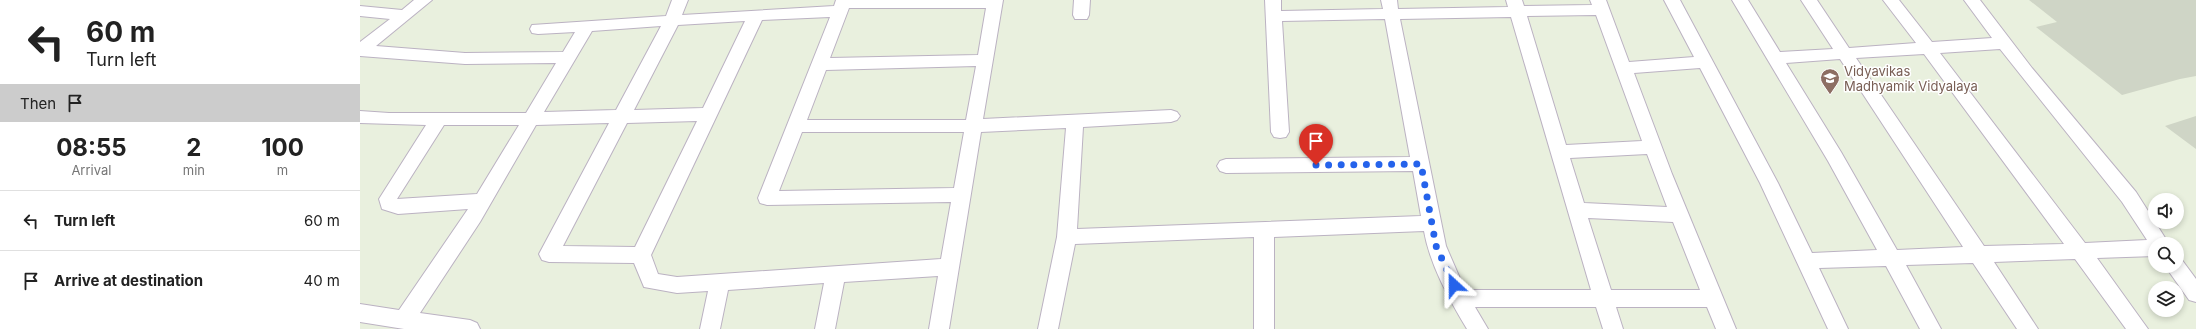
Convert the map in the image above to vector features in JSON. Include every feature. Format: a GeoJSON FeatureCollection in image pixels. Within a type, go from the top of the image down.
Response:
{"type":"FeatureCollection","features":[{"type":"Feature","properties":{"kind":"street"},"geometry":{"type":"LineString","coordinates":[[360,10],[371,0]]}},
{"type":"Feature","properties":{"kind":"street"},"geometry":{"type":"LineString","coordinates":[[361,49],[404,14],[424,0]]}},
{"type":"Feature","properties":{"kind":"street"},"geometry":{"type":"LineString","coordinates":[[641,254],[549,254],[672,21],[680,0]]}},
{"type":"Feature","properties":{"kind":"street"},"geometry":{"type":"LineString","coordinates":[[1672,0],[1768,183],[1838,329]]}},
{"type":"Feature","properties":{"kind":"street"},"geometry":{"type":"LineString","coordinates":[[1740,0],[1835,157],[1931,329]]}},
{"type":"Feature","properties":{"kind":"street"},"geometry":{"type":"LineString","coordinates":[[1809,0],[2028,329]]}},
{"type":"Feature","properties":{"kind":"street"},"geometry":{"type":"LineString","coordinates":[[1890,0],[1988,126],[2138,329]]}},
{"type":"Feature","properties":{"kind":"street"},"geometry":{"type":"LineString","coordinates":[[1972,0],[2128,197],[2154,237]]}},
{"type":"Feature","properties":{"kind":"street"},"geometry":{"type":"LineString","coordinates":[[538,29],[756,15],[842,5],[994,2],[939,329]]}},
{"type":"Feature","properties":{"kind":"street"},"geometry":{"type":"LineString","coordinates":[[842,5],[767,198],[961,195]]}},
{"type":"Feature","properties":{"kind":"street"},"geometry":{"type":"LineString","coordinates":[[1280,132],[1273,8],[1599,5],[1652,147],[1726,329]]}},
{"type":"Feature","properties":{"kind":"street"},"geometry":{"type":"LineString","coordinates":[[1515,6],[1613,329]]}},
{"type":"Feature","properties":{"kind":"street"},"geometry":{"type":"LineString","coordinates":[[1390,7],[1436,246],[1459,298],[1478,329]]}},
{"type":"Feature","properties":{"kind":"street"},"geometry":{"type":"LineString","coordinates":[[360,10],[404,14]]}},
{"type":"Feature","properties":{"kind":"street"},"geometry":{"type":"LineString","coordinates":[[756,15],[641,254],[651,281],[677,285],[949,267]]}},
{"type":"Feature","properties":{"kind":"street"},"geometry":{"type":"LineString","coordinates":[[404,320],[482,201],[586,27]]}},
{"type":"Feature","properties":{"kind":"street"},"geometry":{"type":"LineString","coordinates":[[1776,58],[2005,43]]}},
{"type":"Feature","properties":{"kind":"street"},"geometry":{"type":"LineString","coordinates":[[361,49],[392,54],[490,59],[569,57]]}},
{"type":"Feature","properties":{"kind":"street"},"geometry":{"type":"LineString","coordinates":[[820,64],[984,60]]}},
{"type":"Feature","properties":{"kind":"street"},"geometry":{"type":"LineString","coordinates":[[1622,68],[1705,62]]}},
{"type":"Feature","properties":{"kind":"street"},"geometry":{"type":"LineString","coordinates":[[360,117],[389,119],[532,119],[709,114]]}},
{"type":"Feature","properties":{"kind":"street"},"geometry":{"type":"LineString","coordinates":[[796,126],[972,126],[1171,116]]}},
{"type":"Feature","properties":{"kind":"street"},"geometry":{"type":"LineString","coordinates":[[439,119],[392,192],[388,199],[389,204],[398,207],[482,201]]}},
{"type":"Feature","properties":{"kind":"street"},"geometry":{"type":"LineString","coordinates":[[1048,329],[1067,237],[1075,122]]}},
{"type":"Feature","properties":{"kind":"street"},"geometry":{"type":"LineString","coordinates":[[1560,152],[1652,147]]}},
{"type":"Feature","properties":{"kind":"street"},"geometry":{"type":"LineString","coordinates":[[1226,166],[1421,164]]}},
{"type":"Feature","properties":{"kind":"street"},"geometry":{"type":"LineString","coordinates":[[1578,210],[1680,215]]}},
{"type":"Feature","properties":{"kind":"street"},"geometry":{"type":"LineString","coordinates":[[1067,237],[1432,223]]}},
{"type":"Feature","properties":{"kind":"street"},"geometry":{"type":"LineString","coordinates":[[1264,230],[1264,329]]}},
{"type":"Feature","properties":{"kind":"street"},"geometry":{"type":"LineString","coordinates":[[1806,261],[2148,248]]}},
{"type":"Feature","properties":{"kind":"street"},"geometry":{"type":"LineString","coordinates":[[2180,273],[2196,294]]}},
{"type":"Feature","properties":{"kind":"street"},"geometry":{"type":"LineString","coordinates":[[825,329],[836,274]]}},
{"type":"Feature","properties":{"kind":"street"},"geometry":{"type":"LineString","coordinates":[[710,329],[720,282]]}},
{"type":"Feature","properties":{"kind":"street"},"geometry":{"type":"LineString","coordinates":[[1459,298],[1714,299]]}},
{"type":"Feature","properties":{"kind":"street"},"geometry":{"type":"LineString","coordinates":[[360,313],[470,329]]}},
{"type":"Feature","properties":{"kind":"building"},"geometry":{"type":"Polygon","coordinates":[[[2029,0],[2196,0],[2196,76],[2122,95],[2036,27],[2057,22],[2029,0]]]}},
{"type":"Feature","properties":{"kind":"building"},"geometry":{"type":"Polygon","coordinates":[[[2196,116],[2196,149],[2165,126],[2196,116]]]}},
{"type":"Feature","properties":{"kind":"place","name":"Vidyavikas Madhyamik Vidyalaya"},"geometry":{"type":"Point","coordinates":[1830,95]}},
{"type":"Feature","properties":{"kind":"route"},"geometry":{"type":"LineString","coordinates":[[1316,165],[1421,164],[1436,246],[1454,285]]}}]}
